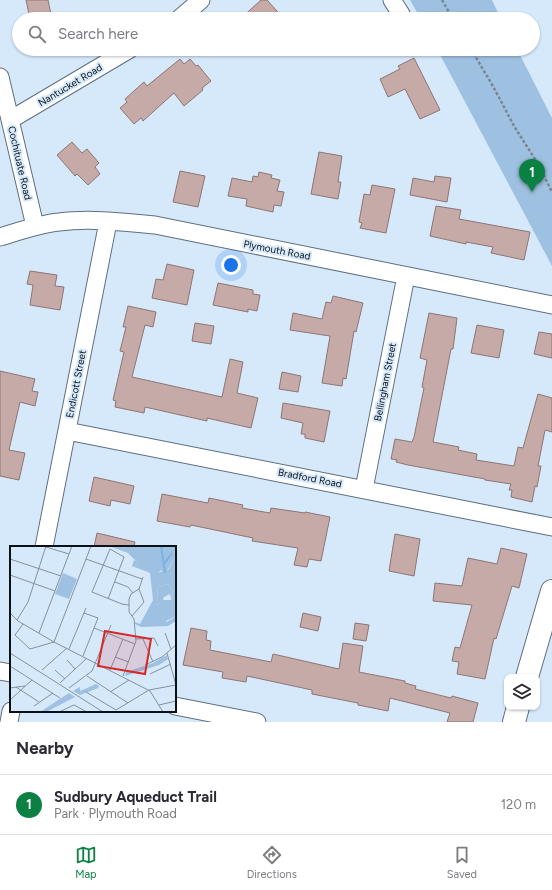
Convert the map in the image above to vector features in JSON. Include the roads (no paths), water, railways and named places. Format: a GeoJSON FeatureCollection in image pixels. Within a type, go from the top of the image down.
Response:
{"type":"FeatureCollection","features":[{"type":"Feature","properties":{"kind":"street"},"geometry":{"type":"LineString","coordinates":[[187,12],[201,0]]}},
{"type":"Feature","properties":{"kind":"street","name":"Nantucket Road"},"geometry":{"type":"LineString","coordinates":[[10,120],[118,56]]}},
{"type":"Feature","properties":{"kind":"street","name":"Cochituate Road"},"geometry":{"type":"LineString","coordinates":[[0,77],[35,226]]}},
{"type":"Feature","properties":{"kind":"street","name":"Plymouth Road"},"geometry":{"type":"LineString","coordinates":[[0,237],[35,226],[60,222],[108,222],[155,225],[552,306]]}},
{"type":"Feature","properties":{"kind":"street","name":"Endicott Street"},"geometry":{"type":"LineString","coordinates":[[44,546],[108,222]]}},
{"type":"Feature","properties":{"kind":"street","name":"Bellingham Street"},"geometry":{"type":"LineString","coordinates":[[364,489],[406,276]]}},
{"type":"Feature","properties":{"kind":"street","name":"Bradford Road"},"geometry":{"type":"LineString","coordinates":[[67,431],[552,527]]}},
{"type":"Feature","properties":{"kind":"street"},"geometry":{"type":"LineString","coordinates":[[528,674],[552,591]]}},
{"type":"Feature","properties":{"kind":"street"},"geometry":{"type":"LineString","coordinates":[[0,671],[10,674]]}},
{"type":"Feature","properties":{"kind":"street"},"geometry":{"type":"LineString","coordinates":[[176,706],[257,722]]}},
{"type":"Feature","properties":{"kind":"street"},"geometry":{"type":"LineString","coordinates":[[514,722],[517,710]]}},
{"type":"Feature","properties":{"kind":"street"},"geometry":{"type":"LineString","coordinates":[[9,722],[11,712]]}},
{"type":"Feature","properties":{"kind":"place","name":"Sudbury Aqueduct Trail"},"geometry":{"type":"Point","coordinates":[532,192]}}]}
